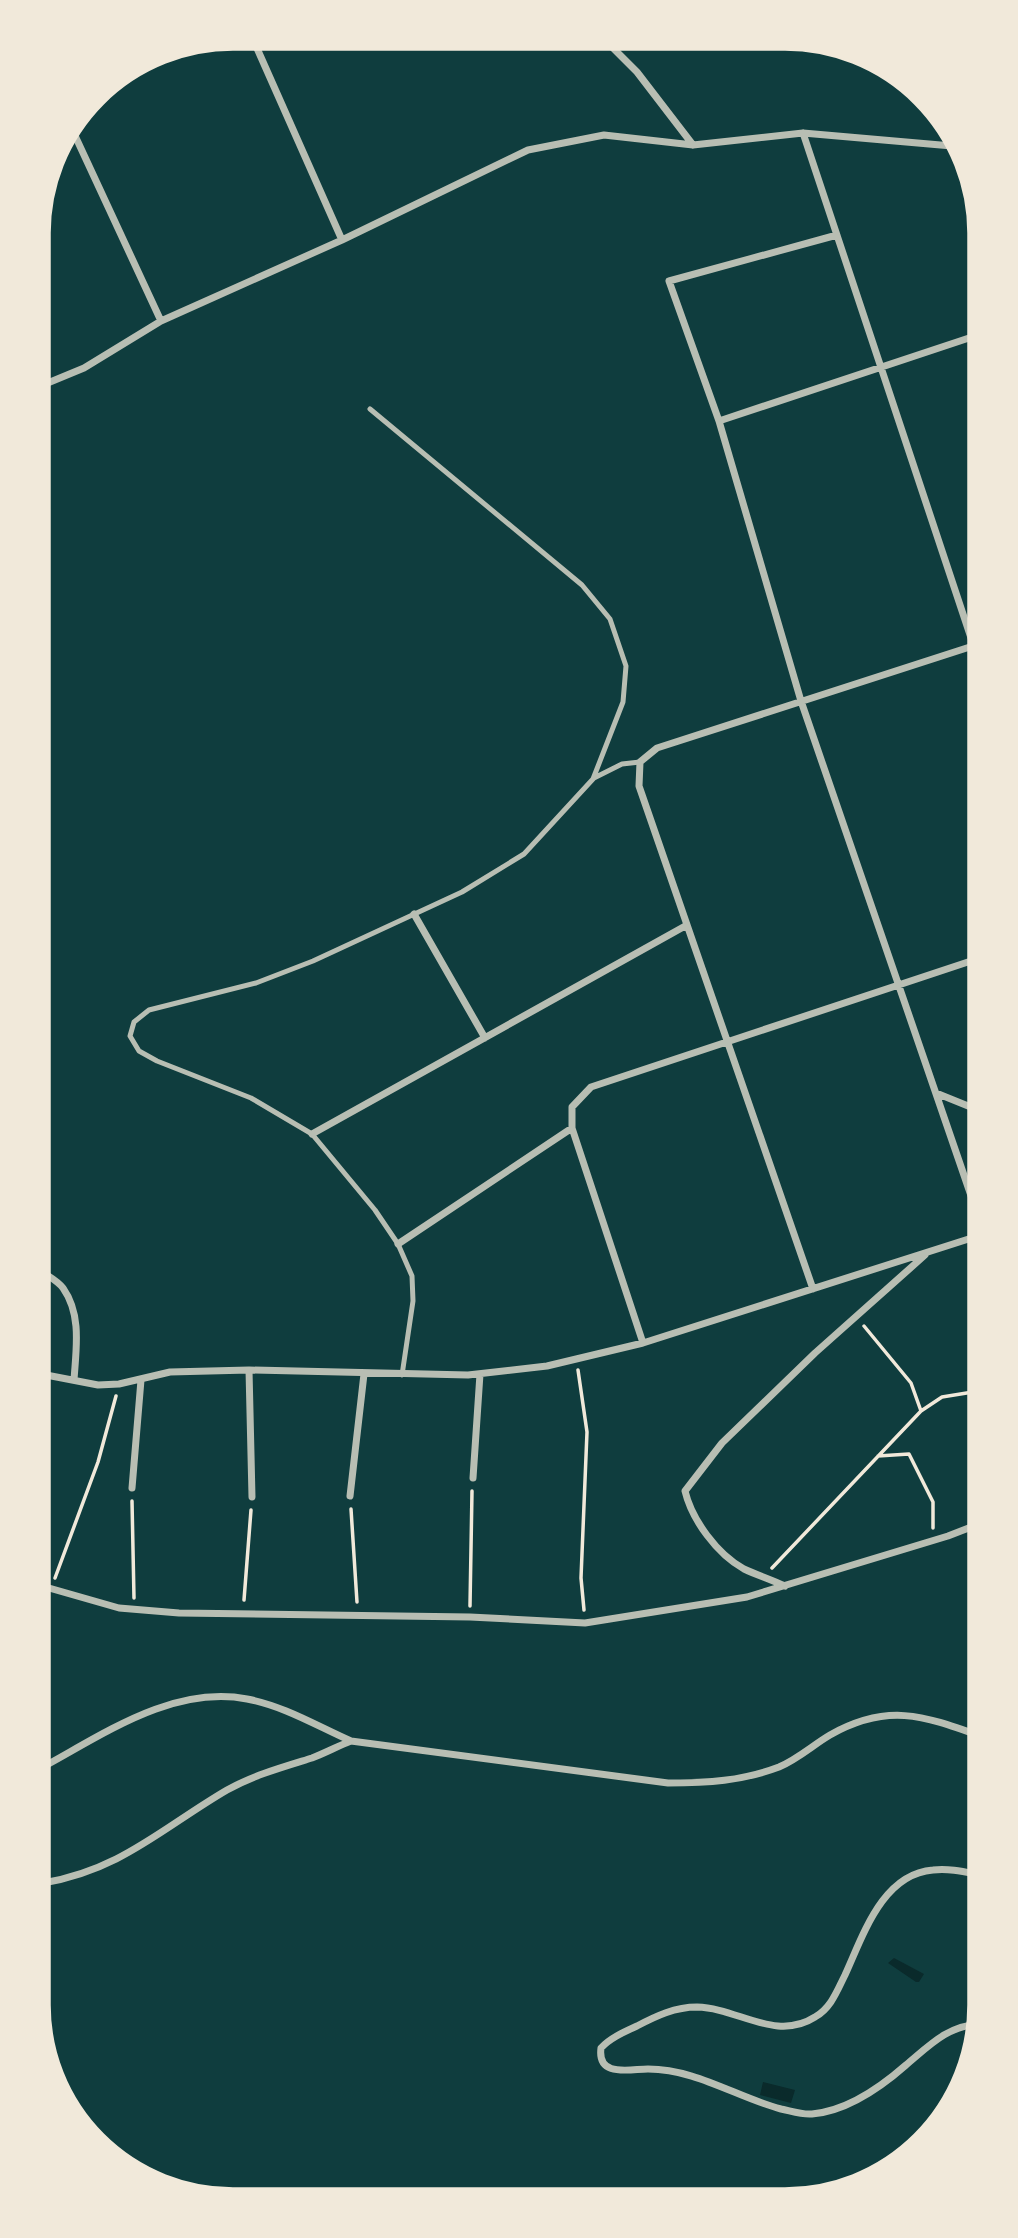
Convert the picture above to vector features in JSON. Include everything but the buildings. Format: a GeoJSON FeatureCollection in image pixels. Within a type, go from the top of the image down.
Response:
{"type":"FeatureCollection","features":[{"type":"Feature","properties":{"kind":"street"},"geometry":{"type":"LineString","coordinates":[[257,49],[342,240]]}},
{"type":"Feature","properties":{"kind":"street"},"geometry":{"type":"LineString","coordinates":[[614,49],[637,72],[693,145]]}},
{"type":"Feature","properties":{"kind":"street"},"geometry":{"type":"LineString","coordinates":[[803,132],[969,630]]}},
{"type":"Feature","properties":{"kind":"street"},"geometry":{"type":"LineString","coordinates":[[49,382],[84,368],[161,321],[342,240],[528,150],[604,135],[693,145],[803,132],[946,145]]}},
{"type":"Feature","properties":{"kind":"street"},"geometry":{"type":"LineString","coordinates":[[76,138],[161,321]]}},
{"type":"Feature","properties":{"kind":"street"},"geometry":{"type":"LineString","coordinates":[[837,235],[669,282],[719,421],[801,701],[969,1190]]}},
{"type":"Feature","properties":{"kind":"street"},"geometry":{"type":"LineString","coordinates":[[719,421],[969,338]]}},
{"type":"Feature","properties":{"kind":"street"},"geometry":{"type":"LineString","coordinates":[[813,1289],[639,786],[640,762],[657,748],[969,650]]}},
{"type":"Feature","properties":{"kind":"street"},"geometry":{"type":"LineString","coordinates":[[414,914],[485,1038]]}},
{"type":"Feature","properties":{"kind":"street"},"geometry":{"type":"LineString","coordinates":[[312,1134],[687,925]]}},
{"type":"Feature","properties":{"kind":"street"},"geometry":{"type":"LineString","coordinates":[[643,1343],[572,1128],[572,1107],[591,1087],[969,962]]}},
{"type":"Feature","properties":{"kind":"street"},"geometry":{"type":"LineString","coordinates":[[936,1093],[969,1107]]}},
{"type":"Feature","properties":{"kind":"street"},"geometry":{"type":"LineString","coordinates":[[398,1244],[572,1128]]}},
{"type":"Feature","properties":{"kind":"street"},"geometry":{"type":"LineString","coordinates":[[49,1375],[98,1385],[119,1384],[170,1372],[249,1370],[402,1375],[480,1374],[547,1366],[643,1343],[969,1239]]}},
{"type":"Feature","properties":{"kind":"street"},"geometry":{"type":"LineString","coordinates":[[786,1586],[742,1568],[717,1548],[689,1507],[685,1491],[722,1443],[928,1252]]}},
{"type":"Feature","properties":{"kind":"street"},"geometry":{"type":"LineString","coordinates":[[49,1277],[62,1286],[75,1311],[74,1380]]}},
{"type":"Feature","properties":{"kind":"street"},"geometry":{"type":"LineString","coordinates":[[249,1370],[252,1497]]}},
{"type":"Feature","properties":{"kind":"street"},"geometry":{"type":"LineString","coordinates":[[350,1496],[364,1374]]}},
{"type":"Feature","properties":{"kind":"street"},"geometry":{"type":"LineString","coordinates":[[472,1478],[480,1374]]}},
{"type":"Feature","properties":{"kind":"street"},"geometry":{"type":"LineString","coordinates":[[132,1488],[141,1380]]}},
{"type":"Feature","properties":{"kind":"street"},"geometry":{"type":"LineString","coordinates":[[49,1589],[119,1608],[179,1613],[358,1614],[585,1623],[747,1597],[969,1528]]}},
{"type":"Feature","properties":{"kind":"street"},"geometry":{"type":"LineString","coordinates":[[49,1764],[140,1715],[183,1700],[215,1698],[246,1698],[311,1720],[351,1741],[667,1783],[714,1783],[748,1777],[782,1766],[852,1724],[883,1716],[906,1714],[924,1717],[969,1731]]}},
{"type":"Feature","properties":{"kind":"street"},"geometry":{"type":"LineString","coordinates":[[49,1882],[72,1878],[99,1868],[133,1851],[227,1790],[283,1765],[313,1758],[351,1741]]}},
{"type":"Feature","properties":{"kind":"street"},"geometry":{"type":"LineString","coordinates":[[968,2025],[939,2037],[890,2079],[863,2096],[811,2114],[773,2106],[680,2072],[650,2069],[611,2070],[604,2064],[600,2054],[601,2048],[612,2038],[652,2017],[681,2008],[724,2010],[770,2026],[787,2027],[814,2018],[827,2008],[836,1995],[887,1895],[915,1874],[950,1869],[969,1873]]}},
{"type":"Feature","properties":{"kind":"lane"},"geometry":{"type":"LineString","coordinates":[[370,409],[582,585],[610,619],[626,666],[623,702],[593,779]]}},
{"type":"Feature","properties":{"kind":"lane"},"geometry":{"type":"LineString","coordinates":[[402,1375],[413,1301],[412,1276],[398,1244],[375,1210],[312,1134],[251,1098],[139,1051],[130,1036],[134,1022],[149,1010],[256,983],[313,961],[462,892],[524,854],[593,779],[622,764],[640,762]]}},
{"type":"Feature","properties":{"kind":"path"},"geometry":{"type":"LineString","coordinates":[[856,1316],[911,1383],[921,1411]]}},
{"type":"Feature","properties":{"kind":"path"},"geometry":{"type":"LineString","coordinates":[[577,1359],[587,1432],[581,1578],[585,1623]]}},
{"type":"Feature","properties":{"kind":"path"},"geometry":{"type":"LineString","coordinates":[[49,1581],[98,1462],[119,1384]]}},
{"type":"Feature","properties":{"kind":"path"},"geometry":{"type":"LineString","coordinates":[[763,1577],[921,1411],[942,1397],[969,1393]]}},
{"type":"Feature","properties":{"kind":"path"},"geometry":{"type":"LineString","coordinates":[[878,1456],[909,1454],[933,1502],[932,1541]]}},
{"type":"Feature","properties":{"kind":"path"},"geometry":{"type":"LineString","coordinates":[[470,1617],[472,1478]]}},
{"type":"Feature","properties":{"kind":"path"},"geometry":{"type":"LineString","coordinates":[[132,1488],[134,1609]]}},
{"type":"Feature","properties":{"kind":"path"},"geometry":{"type":"LineString","coordinates":[[350,1496],[358,1614]]}},
{"type":"Feature","properties":{"kind":"path"},"geometry":{"type":"LineString","coordinates":[[243,1612],[252,1497]]}},
{"type":"Feature","properties":{"kind":"water"},"geometry":{"type":"Polygon","coordinates":[[[894,1958],[924,1974],[919,1982],[888,1963],[894,1958]]]}},
{"type":"Feature","properties":{"kind":"water"},"geometry":{"type":"Polygon","coordinates":[[[763,2082],[795,2090],[791,2103],[760,2095],[763,2082]]]}}]}
